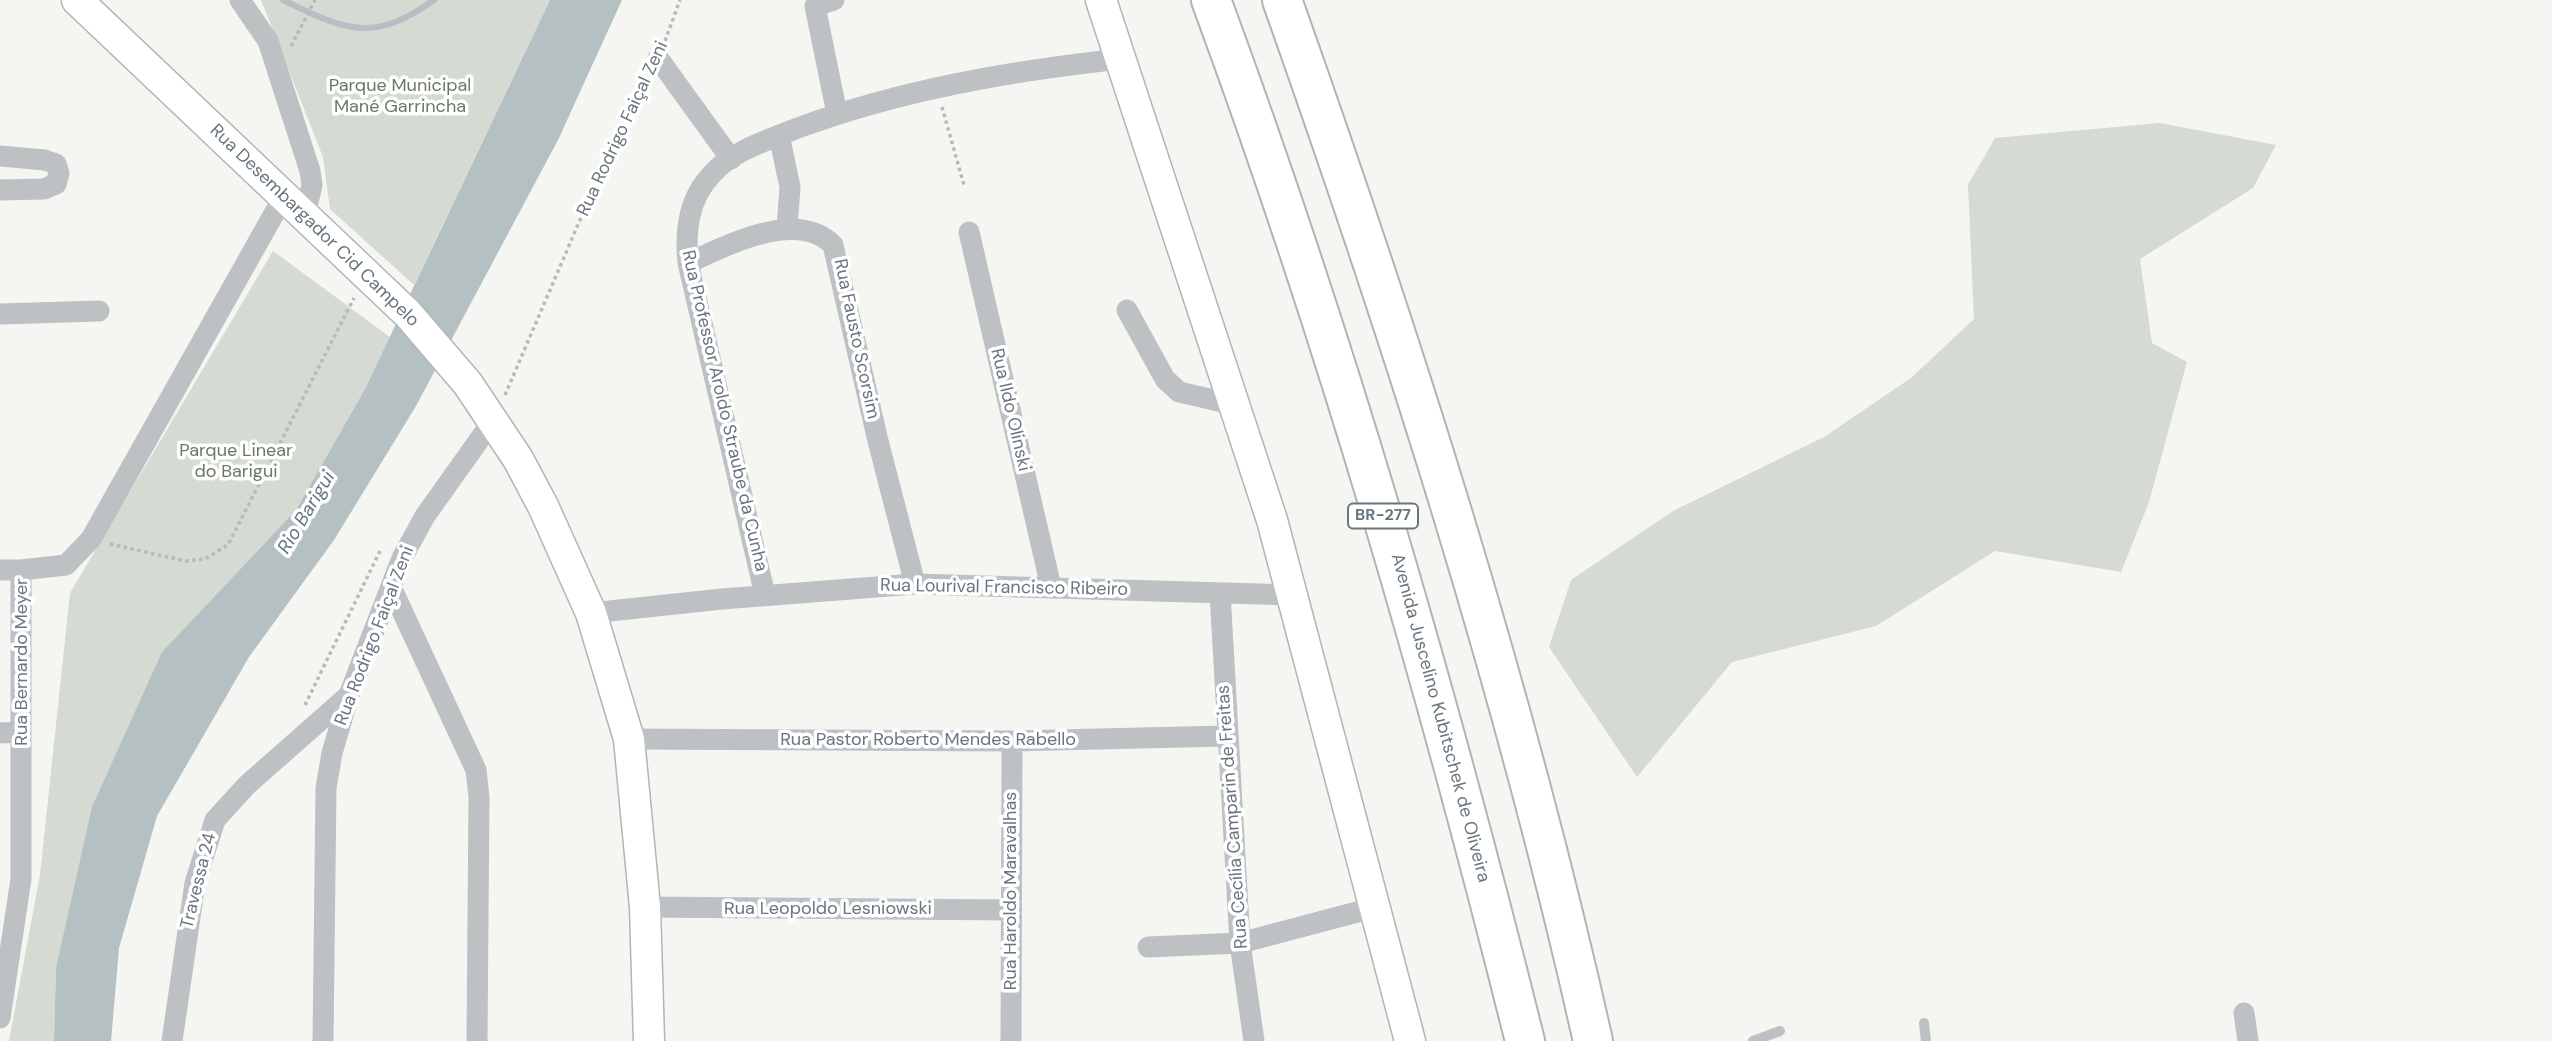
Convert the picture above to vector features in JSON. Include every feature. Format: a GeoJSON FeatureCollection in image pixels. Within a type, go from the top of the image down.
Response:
{"type":"FeatureCollection","features":[{"type":"Feature","properties":{"kind":"highway","name":"Avenida Juscelino Kubitschek de Oliveira"},"geometry":{"type":"LineString","coordinates":[[1211,0],[1314,293],[1385,522],[1448,744],[1524,1041]]}},
{"type":"Feature","properties":{"kind":"highway"},"geometry":{"type":"LineString","coordinates":[[1282,0],[1378,279],[1467,565],[1538,815],[1594,1041]]}},
{"type":"Feature","properties":{"kind":"street","name":"Rua Desembargador Cid Campelo"},"geometry":{"type":"LineString","coordinates":[[77,0],[376,281],[468,384],[494,419],[543,506],[590,613],[629,739],[645,907],[649,1041]]}},
{"type":"Feature","properties":{"kind":"street","name":"Rua Bernardo Meyer"},"geometry":{"type":"LineString","coordinates":[[0,1018],[10,893],[11,570],[66,565],[91,539],[295,205],[312,185],[310,171],[268,41],[240,0]]}},
{"type":"Feature","properties":{"kind":"street"},"geometry":{"type":"LineString","coordinates":[[834,0],[815,6],[837,114]]}},
{"type":"Feature","properties":{"kind":"street"},"geometry":{"type":"LineString","coordinates":[[1101,0],[1236,405],[1293,594],[1409,1041]]}},
{"type":"Feature","properties":{"kind":"street"},"geometry":{"type":"LineString","coordinates":[[1300,0],[1310,78]]}},
{"type":"Feature","properties":{"kind":"street"},"geometry":{"type":"LineString","coordinates":[[658,58],[731,159]]}},
{"type":"Feature","properties":{"kind":"street","name":"Rua Professor Aroldo Straube da Cunha"},"geometry":{"type":"LineString","coordinates":[[765,595],[688,263],[686,236],[690,212],[712,173],[731,159],[779,135],[837,114],[1004,74],[1121,59]]}},
{"type":"Feature","properties":{"kind":"street"},"geometry":{"type":"LineString","coordinates":[[779,135],[790,187],[787,228]]}},
{"type":"Feature","properties":{"kind":"street"},"geometry":{"type":"LineString","coordinates":[[0,156],[45,160],[56,164],[59,173],[56,184],[44,189],[0,190]]}},
{"type":"Feature","properties":{"kind":"street","name":"Rua Fausto Scorsim"},"geometry":{"type":"LineString","coordinates":[[688,263],[746,238],[787,228],[828,239],[838,253],[878,441],[915,584]]}},
{"type":"Feature","properties":{"kind":"street","name":"Rua Ildo Olinski"},"geometry":{"type":"LineString","coordinates":[[969,232],[1051,587]]}},
{"type":"Feature","properties":{"kind":"street"},"geometry":{"type":"LineString","coordinates":[[1127,310],[1165,379],[1172,386],[1194,398],[1236,405]]}},
{"type":"Feature","properties":{"kind":"street"},"geometry":{"type":"LineString","coordinates":[[0,314],[99,312]]}},
{"type":"Feature","properties":{"kind":"street","name":"Rua Rodrigo Faiçal Zeni"},"geometry":{"type":"LineString","coordinates":[[323,1041],[326,788],[332,753],[349,695],[391,587],[425,516],[494,419]]}},
{"type":"Feature","properties":{"kind":"street","name":"Rua Lourival Francisco Ribeiro"},"geometry":{"type":"LineString","coordinates":[[590,613],[765,595],[915,584],[1293,594]]}},
{"type":"Feature","properties":{"kind":"street"},"geometry":{"type":"LineString","coordinates":[[391,587],[476,770],[479,797],[477,1041]]}},
{"type":"Feature","properties":{"kind":"street","name":"Rua Cecília Camparin de Freitas"},"geometry":{"type":"LineString","coordinates":[[1220,593],[1241,943],[1254,1041]]}},
{"type":"Feature","properties":{"kind":"street","name":"Travessa 24"},"geometry":{"type":"LineString","coordinates":[[172,1041],[195,883],[215,820],[247,785],[349,695]]}},
{"type":"Feature","properties":{"kind":"street","name":"Rua Pastor Roberto Mendes Rabello"},"geometry":{"type":"LineString","coordinates":[[629,739],[1012,741],[1227,736]]}},
{"type":"Feature","properties":{"kind":"street","name":"Rua Haroldo Maravalhas"},"geometry":{"type":"LineString","coordinates":[[1011,1041],[1012,741]]}},
{"type":"Feature","properties":{"kind":"street"},"geometry":{"type":"LineString","coordinates":[[1148,947],[1241,943],[1376,906]]}},
{"type":"Feature","properties":{"kind":"street","name":"Rua Leopoldo Lesniowski"},"geometry":{"type":"LineString","coordinates":[[645,907],[1011,910]]}},
{"type":"Feature","properties":{"kind":"street"},"geometry":{"type":"LineString","coordinates":[[2244,1013],[2248,1041]]}},
{"type":"Feature","properties":{"kind":"lane"},"geometry":{"type":"LineString","coordinates":[[1924,1023],[1926,1041]]}},
{"type":"Feature","properties":{"kind":"lane"},"geometry":{"type":"LineString","coordinates":[[1753,1041],[1780,1031]]}},
{"type":"Feature","properties":{"kind":"path"},"geometry":{"type":"LineString","coordinates":[[302,24],[315,0]]}},
{"type":"Feature","properties":{"kind":"path","name":"Rua Rodrigo Faiçal Zeni"},"geometry":{"type":"LineString","coordinates":[[494,419],[592,192],[658,58],[680,0]]}},
{"type":"Feature","properties":{"kind":"path"},"geometry":{"type":"LineString","coordinates":[[937,88],[964,185]]}},
{"type":"Feature","properties":{"kind":"path"},"geometry":{"type":"LineString","coordinates":[[91,539],[186,561],[205,559],[228,545],[376,281]]}},
{"type":"Feature","properties":{"kind":"path"},"geometry":{"type":"LineString","coordinates":[[304,707],[383,546]]}},
{"type":"Feature","properties":{"kind":"green space","name":"Parque Municipal Mané Garrincha"},"geometry":{"type":"Polygon","coordinates":[[[261,0],[550,0],[414,285],[330,209],[323,157],[261,0]]]}},
{"type":"Feature","properties":{"kind":"green space"},"geometry":{"type":"Polygon","coordinates":[[[2160,123],[2276,145],[2253,188],[2140,259],[2152,343],[2187,362],[2149,502],[2121,572],[1995,551],[1876,626],[1732,662],[1637,777],[1549,647],[1571,580],[1673,511],[1824,437],[1911,378],[1974,319],[1968,185],[1995,138],[2160,123]]]}},
{"type":"Feature","properties":{"kind":"green space","name":"Parque Linear do Barigui"},"geometry":{"type":"Polygon","coordinates":[[[273,251],[390,337],[365,389],[296,510],[162,652],[56,968],[54,1041],[9,1041],[40,875],[70,593],[273,251]]]}},
{"type":"Feature","properties":{"kind":"water","name":"Rio Barigui"},"geometry":{"type":"Polygon","coordinates":[[[550,0],[622,0],[558,140],[416,406],[334,540],[249,657],[157,816],[119,948],[111,1041],[54,1041],[56,968],[92,807],[162,652],[296,510],[365,389],[550,0]]]}},
{"type":"Feature","properties":{"kind":"waterway"},"geometry":{"type":"LineString","coordinates":[[283,0],[325,19],[360,28],[394,22],[413,14],[434,0]]}}]}
